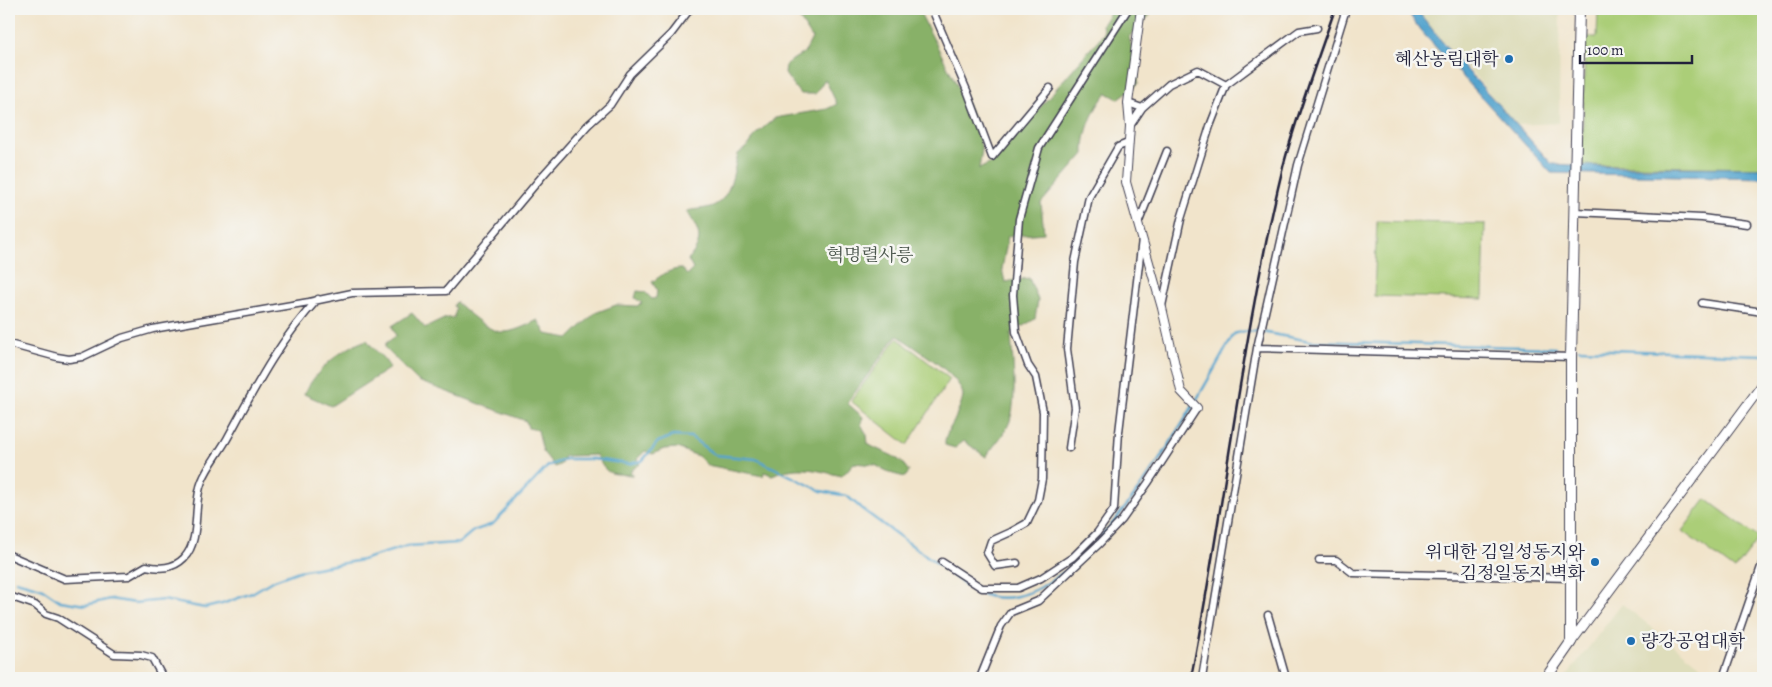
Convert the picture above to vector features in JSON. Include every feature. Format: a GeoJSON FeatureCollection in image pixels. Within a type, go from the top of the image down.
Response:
{"type":"FeatureCollection","features":[{"type":"Feature","properties":{"kind":"main road"},"geometry":{"type":"LineString","coordinates":[[1571,642],[1571,356],[1579,9]]}},
{"type":"Feature","properties":{"kind":"main road"},"geometry":{"type":"LineString","coordinates":[[1546,678],[1763,384]]}},
{"type":"Feature","properties":{"kind":"street"},"geometry":{"type":"LineString","coordinates":[[9,344],[69,359],[82,357],[122,338],[153,329],[318,299],[352,293],[446,291],[544,174],[588,125],[610,105],[630,74],[671,34],[690,9]]}},
{"type":"Feature","properties":{"kind":"street"},"geometry":{"type":"LineString","coordinates":[[932,9],[968,93],[992,156],[1050,88]]}},
{"type":"Feature","properties":{"kind":"street"},"geometry":{"type":"LineString","coordinates":[[1017,563],[995,566],[986,553],[991,541],[1027,523],[1038,500],[1042,479],[1043,412],[1036,378],[1028,365],[1016,332],[1013,295],[1019,219],[1039,148],[1128,9]]}},
{"type":"Feature","properties":{"kind":"street"},"geometry":{"type":"LineString","coordinates":[[980,678],[1001,626],[1011,612],[1038,601],[1100,544],[1122,520],[1148,483],[1194,406],[1181,391],[1162,308],[1126,182],[1130,126],[1128,103],[1141,9]]}},
{"type":"Feature","properties":{"kind":"street"},"geometry":{"type":"LineString","coordinates":[[1202,678],[1260,332],[1298,165],[1346,9]]}},
{"type":"Feature","properties":{"kind":"street"},"geometry":{"type":"LineString","coordinates":[[1162,308],[1181,219],[1210,126],[1226,85],[1300,31],[1317,28]]}},
{"type":"Feature","properties":{"kind":"street"},"geometry":{"type":"LineString","coordinates":[[1130,126],[1142,108],[1169,84],[1198,70],[1226,85]]}},
{"type":"Feature","properties":{"kind":"street"},"geometry":{"type":"LineString","coordinates":[[1128,103],[1142,108]]}},
{"type":"Feature","properties":{"kind":"street"},"geometry":{"type":"LineString","coordinates":[[1068,448],[1075,408],[1067,350],[1075,262],[1089,197],[1118,147],[1128,144]]}},
{"type":"Feature","properties":{"kind":"street"},"geometry":{"type":"LineString","coordinates":[[1138,224],[1167,151]]}},
{"type":"Feature","properties":{"kind":"street"},"geometry":{"type":"LineString","coordinates":[[1575,212],[1702,218],[1747,224]]}},
{"type":"Feature","properties":{"kind":"street"},"geometry":{"type":"LineString","coordinates":[[942,562],[982,588],[1018,588],[1041,578],[1073,557],[1097,533],[1114,508],[1119,432],[1142,238]]}},
{"type":"Feature","properties":{"kind":"street"},"geometry":{"type":"LineString","coordinates":[[9,555],[65,579],[129,576],[146,566],[160,569],[171,566],[184,558],[191,548],[195,506],[201,482],[256,383],[285,338],[318,299]]}},
{"type":"Feature","properties":{"kind":"street"},"geometry":{"type":"LineString","coordinates":[[1702,303],[1763,312]]}},
{"type":"Feature","properties":{"kind":"street"},"geometry":{"type":"LineString","coordinates":[[1257,348],[1571,356]]}},
{"type":"Feature","properties":{"kind":"street"},"geometry":{"type":"LineString","coordinates":[[1319,560],[1336,560],[1353,572],[1571,578]]}},
{"type":"Feature","properties":{"kind":"street"},"geometry":{"type":"LineString","coordinates":[[1723,678],[1763,561]]}},
{"type":"Feature","properties":{"kind":"street"},"geometry":{"type":"LineString","coordinates":[[9,596],[35,605],[46,614],[58,618],[114,654],[141,655],[152,658],[163,678]]}},
{"type":"Feature","properties":{"kind":"street"},"geometry":{"type":"LineString","coordinates":[[1268,615],[1286,678]]}},
{"type":"Feature","properties":{"kind":"shaded area","name":"혜산농림대학"},"geometry":{"type":"Polygon","coordinates":[[[1416,9],[1560,9],[1559,123],[1516,125],[1470,70],[1430,28],[1416,9]]]}},
{"type":"Feature","properties":{"kind":"shaded area","name":"량강공업대학"},"geometry":{"type":"Polygon","coordinates":[[[1622,604],[1715,677],[1715,678],[1565,678],[1622,604]]]}},
{"type":"Feature","properties":{"kind":"green space","name":"혁명렬사릉"},"geometry":{"type":"Polygon","coordinates":[[[793,9],[918,9],[974,118],[982,150],[979,169],[993,162],[1104,33],[1102,25],[1112,9],[1156,9],[1129,37],[1138,71],[1138,84],[1118,99],[1107,93],[1097,106],[1087,130],[1084,154],[1041,203],[1044,233],[1008,236],[1002,269],[1005,282],[1029,278],[1038,300],[1035,319],[1011,333],[1014,400],[1010,421],[1006,430],[986,457],[964,441],[955,448],[945,445],[946,436],[956,418],[962,399],[963,395],[960,387],[945,370],[897,335],[847,403],[863,417],[861,424],[867,435],[868,444],[900,461],[909,472],[905,477],[893,474],[875,465],[854,463],[842,476],[815,470],[799,469],[772,475],[764,472],[763,476],[707,465],[698,456],[677,448],[664,449],[653,454],[645,451],[637,459],[640,464],[630,471],[633,475],[610,472],[603,467],[596,455],[564,456],[561,464],[555,467],[543,452],[538,430],[528,428],[526,421],[418,381],[385,348],[386,343],[396,336],[392,326],[412,313],[425,328],[446,318],[454,318],[456,309],[454,305],[456,302],[477,320],[496,331],[510,331],[538,320],[546,334],[569,338],[595,313],[616,305],[637,306],[642,303],[635,298],[637,291],[645,292],[652,299],[656,298],[657,290],[652,282],[666,273],[682,269],[687,275],[693,269],[688,260],[697,247],[699,236],[687,211],[710,207],[723,198],[733,176],[738,154],[749,145],[756,134],[775,118],[827,109],[837,104],[825,79],[815,94],[800,94],[785,74],[786,64],[805,52],[812,38],[793,9]]]}},
{"type":"Feature","properties":{"kind":"green space"},"geometry":{"type":"Polygon","coordinates":[[[1598,9],[1763,9],[1763,168],[1582,165],[1585,37],[1597,37],[1598,9]]]}},
{"type":"Feature","properties":{"kind":"green space"},"geometry":{"type":"Polygon","coordinates":[[[1377,221],[1485,224],[1483,299],[1374,296],[1377,221]]]}},
{"type":"Feature","properties":{"kind":"green space"},"geometry":{"type":"Polygon","coordinates":[[[897,338],[950,379],[907,445],[851,401],[897,338]]]}},
{"type":"Feature","properties":{"kind":"green space"},"geometry":{"type":"Polygon","coordinates":[[[367,340],[390,368],[331,406],[304,394],[316,376],[330,361],[339,354],[367,340]]]}},
{"type":"Feature","properties":{"kind":"green space"},"geometry":{"type":"Polygon","coordinates":[[[1706,499],[1759,538],[1735,570],[1682,531],[1706,499]]]}},
{"type":"Feature","properties":{"kind":"water"},"geometry":{"type":"Polygon","coordinates":[[[1406,9],[1416,9],[1448,49],[1552,164],[1616,167],[1763,168],[1763,178],[1551,173],[1420,30],[1406,9]]]}},
{"type":"Feature","properties":{"kind":"waterway"},"geometry":{"type":"LineString","coordinates":[[16,581],[41,588],[60,601],[86,605],[110,599],[135,603],[163,600],[205,608],[252,593],[272,581],[299,571],[362,560],[407,546],[459,543],[473,531],[493,524],[548,466],[566,459],[593,459],[629,464],[642,461],[658,442],[673,436],[691,437],[715,455],[756,459],[821,491],[847,496],[970,588],[979,593],[1016,596],[1054,579],[1092,546],[1128,504],[1162,456],[1192,408],[1234,334],[1256,331],[1310,341],[1556,348]]}},
{"type":"Feature","properties":{"kind":"waterway"},"geometry":{"type":"LineString","coordinates":[[1579,349],[1763,355]]}},
{"type":"Feature","properties":{"kind":"railway"},"geometry":{"type":"LineString","coordinates":[[1191,678],[1256,294],[1269,230],[1283,167],[1335,9]]}},
{"type":"Feature","properties":{"kind":"place","name":"혜산농림대학"},"geometry":{"type":"Point","coordinates":[1509,59]}},
{"type":"Feature","properties":{"kind":"place","name":"위대한 김일성동지와 김정일동지 벽화"},"geometry":{"type":"Point","coordinates":[1595,562]}},
{"type":"Feature","properties":{"kind":"place","name":"량강공업대학"},"geometry":{"type":"Point","coordinates":[1631,641]}}]}
